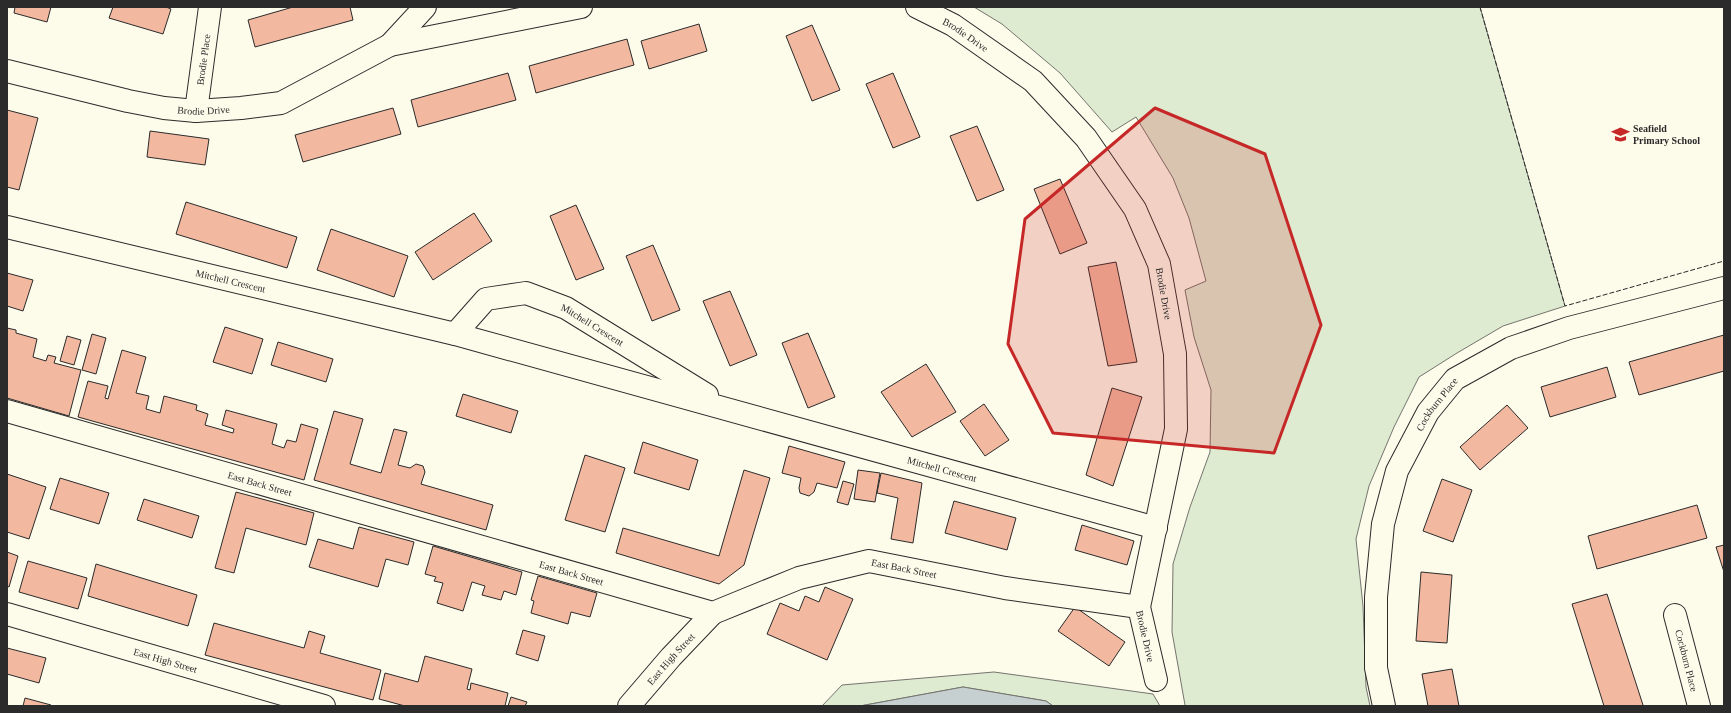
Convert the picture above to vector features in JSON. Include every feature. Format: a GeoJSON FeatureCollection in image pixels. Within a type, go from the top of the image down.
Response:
{"type":"FeatureCollection","features":[{"type":"Feature","properties":{"kind":"street","name":"Brodie Place"},"geometry":{"type":"LineString","coordinates":[[196,111],[210,7]]}},
{"type":"Feature","properties":{"kind":"street","name":"Brodie Drive"},"geometry":{"type":"LineString","coordinates":[[390,45],[425,7]]}},
{"type":"Feature","properties":{"kind":"street","name":"Brodie Drive"},"geometry":{"type":"LineString","coordinates":[[7,71],[128,101],[164,108],[196,111],[241,108],[281,103],[390,45],[580,7]]}},
{"type":"Feature","properties":{"kind":"street","name":"Brodie Drive"},"geometry":{"type":"LineString","coordinates":[[916,7],[953,25],[1033,81],[1086,138],[1134,209],[1159,264],[1175,354],[1176,428],[1139,606],[1156,680]]}},
{"type":"Feature","properties":{"kind":"street","name":"Mitchell Crescent"},"geometry":{"type":"LineString","coordinates":[[7,227],[455,334],[1156,528]]}},
{"type":"Feature","properties":{"kind":"street","name":"Cockburn Place"},"geometry":{"type":"LineString","coordinates":[[1384,706],[1376,668],[1376,597],[1383,524],[1397,471],[1428,412],[1455,379],[1511,348],[1569,328],[1724,288]]}},
{"type":"Feature","properties":{"kind":"street","name":"Mitchell Crescent"},"geometry":{"type":"LineString","coordinates":[[455,334],[486,299],[526,293],[566,308],[729,409]]}},
{"type":"Feature","properties":{"kind":"street","name":"East Back Street"},"geometry":{"type":"LineString","coordinates":[[7,411],[713,613],[799,578],[869,561],[1005,588],[1139,606]]}},
{"type":"Feature","properties":{"kind":"street","name":"East High Street"},"geometry":{"type":"LineString","coordinates":[[629,706],[671,657],[713,613]]}},
{"type":"Feature","properties":{"kind":"street","name":"East High Street"},"geometry":{"type":"LineString","coordinates":[[7,614],[324,706]]}},
{"type":"Feature","properties":{"kind":"street","name":"Cockburn Place"},"geometry":{"type":"LineString","coordinates":[[1675,615],[1699,706]]}},
{"type":"Feature","properties":{"kind":"highlighted area"},"geometry":{"type":"Polygon","coordinates":[[[1155,108],[1265,154],[1321,325],[1274,453],[1053,433],[1008,344],[1025,219],[1155,108]]]}},
{"type":"Feature","properties":{"kind":"green space"},"geometry":{"type":"Polygon","coordinates":[[[974,7],[1480,7],[1565,306],[1503,326],[1419,377],[1394,427],[1369,486],[1356,539],[1363,606],[1366,687],[1370,706],[1185,705],[1172,632],[1173,564],[1190,507],[1210,452],[1211,390],[1194,337],[1185,290],[1206,281],[1189,218],[1173,178],[1136,117],[1112,132],[1060,73],[1002,24],[974,7]]]}},
{"type":"Feature","properties":{"kind":"green space"},"geometry":{"type":"Polygon","coordinates":[[[994,672],[1153,694],[1160,706],[1053,706],[1046,701],[963,687],[860,706],[822,706],[842,685],[994,672]]]}},
{"type":"Feature","properties":{"kind":"shaded area"},"geometry":{"type":"Polygon","coordinates":[[[963,687],[1046,701],[1053,706],[860,706],[963,687]]]}},
{"type":"Feature","properties":{"kind":"building"},"geometry":{"type":"Polygon","coordinates":[[[15,7],[51,7],[47,22],[14,13],[15,7]]]}},
{"type":"Feature","properties":{"kind":"building"},"geometry":{"type":"Polygon","coordinates":[[[113,7],[166,7],[171,9],[163,34],[109,18],[113,7]]]}},
{"type":"Feature","properties":{"kind":"building"},"geometry":{"type":"Polygon","coordinates":[[[293,7],[350,7],[353,20],[255,47],[248,20],[293,7]]]}},
{"type":"Feature","properties":{"kind":"building"},"geometry":{"type":"Polygon","coordinates":[[[699,24],[707,51],[649,69],[641,41],[699,24]]]}},
{"type":"Feature","properties":{"kind":"building"},"geometry":{"type":"Polygon","coordinates":[[[812,25],[840,90],[812,101],[786,36],[812,25]]]}},
{"type":"Feature","properties":{"kind":"building"},"geometry":{"type":"Polygon","coordinates":[[[627,39],[634,65],[536,93],[529,66],[627,39]]]}},
{"type":"Feature","properties":{"kind":"building"},"geometry":{"type":"Polygon","coordinates":[[[508,73],[516,100],[418,127],[411,100],[508,73]]]}},
{"type":"Feature","properties":{"kind":"building"},"geometry":{"type":"Polygon","coordinates":[[[893,73],[920,137],[893,148],[866,84],[893,73]]]}},
{"type":"Feature","properties":{"kind":"building"},"geometry":{"type":"Polygon","coordinates":[[[393,108],[401,134],[303,162],[295,135],[393,108]]]}},
{"type":"Feature","properties":{"kind":"building"},"geometry":{"type":"Polygon","coordinates":[[[7,110],[38,118],[19,190],[7,187],[7,110]]]}},
{"type":"Feature","properties":{"kind":"building"},"geometry":{"type":"Polygon","coordinates":[[[977,126],[1004,190],[977,201],[950,136],[977,126]]]}},
{"type":"Feature","properties":{"kind":"building"},"geometry":{"type":"Polygon","coordinates":[[[150,131],[209,139],[205,165],[147,157],[150,131]]]}},
{"type":"Feature","properties":{"kind":"building"},"geometry":{"type":"Polygon","coordinates":[[[1060,179],[1087,243],[1060,254],[1034,189],[1060,179]]]}},
{"type":"Feature","properties":{"kind":"building"},"geometry":{"type":"Polygon","coordinates":[[[186,202],[297,237],[287,268],[176,234],[186,202]]]}},
{"type":"Feature","properties":{"kind":"building"},"geometry":{"type":"Polygon","coordinates":[[[576,205],[604,269],[576,280],[550,216],[576,205]]]}},
{"type":"Feature","properties":{"kind":"building"},"geometry":{"type":"Polygon","coordinates":[[[474,213],[492,241],[433,280],[415,252],[474,213]]]}},
{"type":"Feature","properties":{"kind":"building"},"geometry":{"type":"Polygon","coordinates":[[[331,229],[408,256],[394,297],[317,270],[331,229]]]}},
{"type":"Feature","properties":{"kind":"building"},"geometry":{"type":"Polygon","coordinates":[[[653,245],[680,310],[652,321],[626,256],[653,245]]]}},
{"type":"Feature","properties":{"kind":"building"},"geometry":{"type":"Polygon","coordinates":[[[1116,262],[1137,362],[1108,366],[1088,267],[1116,262]]]}},
{"type":"Feature","properties":{"kind":"building"},"geometry":{"type":"Polygon","coordinates":[[[7,273],[33,280],[23,311],[7,306],[7,273]]]}},
{"type":"Feature","properties":{"kind":"building"},"geometry":{"type":"Polygon","coordinates":[[[730,291],[757,355],[730,366],[703,301],[730,291]]]}},
{"type":"Feature","properties":{"kind":"building"},"geometry":{"type":"Polygon","coordinates":[[[225,327],[263,339],[252,374],[213,362],[225,327]]]}},
{"type":"Feature","properties":{"kind":"building"},"geometry":{"type":"Polygon","coordinates":[[[7,328],[16,330],[16,333],[37,339],[33,357],[46,361],[48,355],[56,357],[54,363],[81,370],[69,416],[7,398],[7,328]]]}},
{"type":"Feature","properties":{"kind":"building"},"geometry":{"type":"Polygon","coordinates":[[[808,333],[835,397],[808,408],[782,343],[808,333]]]}},
{"type":"Feature","properties":{"kind":"building"},"geometry":{"type":"Polygon","coordinates":[[[92,334],[106,338],[96,374],[82,370],[92,334]]]}},
{"type":"Feature","properties":{"kind":"building"},"geometry":{"type":"Polygon","coordinates":[[[1724,335],[1724,371],[1639,395],[1629,362],[1724,335]]]}},
{"type":"Feature","properties":{"kind":"building"},"geometry":{"type":"Polygon","coordinates":[[[67,336],[81,340],[74,365],[60,361],[67,336]]]}},
{"type":"Feature","properties":{"kind":"building"},"geometry":{"type":"Polygon","coordinates":[[[278,342],[333,359],[326,382],[271,365],[278,342]]]}},
{"type":"Feature","properties":{"kind":"building"},"geometry":{"type":"Polygon","coordinates":[[[122,350],[146,357],[136,393],[149,396],[146,409],[160,413],[164,396],[197,405],[196,410],[208,414],[205,425],[233,433],[234,429],[222,425],[226,410],[277,424],[272,444],[284,448],[287,440],[296,442],[301,424],[318,429],[304,480],[78,417],[88,381],[108,386],[105,398],[108,399],[122,350]]]}},
{"type":"Feature","properties":{"kind":"building"},"geometry":{"type":"Polygon","coordinates":[[[926,364],[956,412],[912,437],[881,392],[926,364]]]}},
{"type":"Feature","properties":{"kind":"building"},"geometry":{"type":"Polygon","coordinates":[[[1607,367],[1616,397],[1550,417],[1541,387],[1607,367]]]}},
{"type":"Feature","properties":{"kind":"building"},"geometry":{"type":"Polygon","coordinates":[[[1112,388],[1142,397],[1113,486],[1086,475],[1112,388]]]}},
{"type":"Feature","properties":{"kind":"building"},"geometry":{"type":"Polygon","coordinates":[[[463,394],[518,411],[511,433],[456,416],[463,394]]]}},
{"type":"Feature","properties":{"kind":"building"},"geometry":{"type":"Polygon","coordinates":[[[984,404],[1009,440],[985,456],[960,421],[984,404]]]}},
{"type":"Feature","properties":{"kind":"building"},"geometry":{"type":"Polygon","coordinates":[[[1507,405],[1528,428],[1480,470],[1460,447],[1507,405]]]}},
{"type":"Feature","properties":{"kind":"building"},"geometry":{"type":"Polygon","coordinates":[[[334,411],[363,419],[350,464],[381,473],[394,429],[407,432],[398,465],[410,468],[416,464],[423,466],[425,472],[421,484],[493,505],[486,530],[314,480],[334,411]]]}},
{"type":"Feature","properties":{"kind":"building"},"geometry":{"type":"Polygon","coordinates":[[[643,442],[698,460],[689,490],[634,473],[643,442]]]}},
{"type":"Feature","properties":{"kind":"building"},"geometry":{"type":"Polygon","coordinates":[[[789,446],[845,462],[837,488],[817,483],[814,492],[809,496],[800,493],[799,488],[801,478],[782,473],[789,446]]]}},
{"type":"Feature","properties":{"kind":"building"},"geometry":{"type":"Polygon","coordinates":[[[585,455],[625,468],[605,532],[565,520],[585,455]]]}},
{"type":"Feature","properties":{"kind":"building"},"geometry":{"type":"Polygon","coordinates":[[[744,470],[770,478],[744,565],[719,584],[616,553],[623,528],[719,556],[744,470]]]}},
{"type":"Feature","properties":{"kind":"building"},"geometry":{"type":"Polygon","coordinates":[[[858,470],[880,473],[875,502],[854,499],[858,470]]]}},
{"type":"Feature","properties":{"kind":"building"},"geometry":{"type":"Polygon","coordinates":[[[881,473],[922,483],[913,543],[891,539],[898,498],[877,493],[881,473]]]}},
{"type":"Feature","properties":{"kind":"building"},"geometry":{"type":"Polygon","coordinates":[[[7,474],[46,487],[29,539],[7,532],[7,474]]]}},
{"type":"Feature","properties":{"kind":"building"},"geometry":{"type":"Polygon","coordinates":[[[60,478],[109,493],[99,524],[50,509],[60,478]]]}},
{"type":"Feature","properties":{"kind":"building"},"geometry":{"type":"Polygon","coordinates":[[[1442,479],[1472,490],[1453,542],[1423,531],[1442,479]]]}},
{"type":"Feature","properties":{"kind":"building"},"geometry":{"type":"Polygon","coordinates":[[[843,481],[854,484],[848,505],[837,502],[843,481]]]}},
{"type":"Feature","properties":{"kind":"building"},"geometry":{"type":"Polygon","coordinates":[[[236,492],[314,513],[306,545],[246,528],[234,573],[215,568],[236,492]]]}},
{"type":"Feature","properties":{"kind":"building"},"geometry":{"type":"Polygon","coordinates":[[[144,499],[199,516],[192,538],[137,520],[144,499]]]}},
{"type":"Feature","properties":{"kind":"building"},"geometry":{"type":"Polygon","coordinates":[[[954,501],[1016,518],[1007,550],[945,533],[954,501]]]}},
{"type":"Feature","properties":{"kind":"building"},"geometry":{"type":"Polygon","coordinates":[[[1697,505],[1707,538],[1597,569],[1588,536],[1697,505]]]}},
{"type":"Feature","properties":{"kind":"building"},"geometry":{"type":"Polygon","coordinates":[[[1082,525],[1134,541],[1127,565],[1075,550],[1082,525]]]}},
{"type":"Feature","properties":{"kind":"building"},"geometry":{"type":"Polygon","coordinates":[[[359,527],[414,542],[408,565],[386,559],[378,587],[309,567],[318,539],[353,549],[359,527]]]}},
{"type":"Feature","properties":{"kind":"building"},"geometry":{"type":"Polygon","coordinates":[[[1724,545],[1724,572],[1716,547],[1724,545]]]}},
{"type":"Feature","properties":{"kind":"building"},"geometry":{"type":"Polygon","coordinates":[[[433,546],[522,572],[516,595],[504,591],[501,600],[482,595],[485,586],[472,582],[463,611],[437,603],[443,583],[434,581],[436,577],[425,574],[433,546]]]}},
{"type":"Feature","properties":{"kind":"building"},"geometry":{"type":"Polygon","coordinates":[[[7,552],[18,556],[9,587],[7,586],[7,552]]]}},
{"type":"Feature","properties":{"kind":"building"},"geometry":{"type":"Polygon","coordinates":[[[28,561],[87,578],[78,609],[19,592],[28,561]]]}},
{"type":"Feature","properties":{"kind":"building"},"geometry":{"type":"Polygon","coordinates":[[[96,564],[197,595],[188,626],[88,596],[96,564]]]}},
{"type":"Feature","properties":{"kind":"building"},"geometry":{"type":"Polygon","coordinates":[[[1421,572],[1452,575],[1447,643],[1416,641],[1421,572]]]}},
{"type":"Feature","properties":{"kind":"building"},"geometry":{"type":"Polygon","coordinates":[[[538,576],[597,593],[590,617],[571,612],[568,624],[531,613],[534,601],[531,600],[538,576]]]}},
{"type":"Feature","properties":{"kind":"building"},"geometry":{"type":"Polygon","coordinates":[[[825,587],[853,599],[827,660],[767,634],[780,603],[799,611],[805,596],[819,602],[825,587]]]}},
{"type":"Feature","properties":{"kind":"building"},"geometry":{"type":"Polygon","coordinates":[[[1607,594],[1643,705],[1641,706],[1604,706],[1572,604],[1607,594]]]}},
{"type":"Feature","properties":{"kind":"building"},"geometry":{"type":"Polygon","coordinates":[[[1075,607],[1125,642],[1109,666],[1058,631],[1075,607]]]}},
{"type":"Feature","properties":{"kind":"building"},"geometry":{"type":"Polygon","coordinates":[[[214,623],[304,648],[309,631],[325,636],[320,653],[381,670],[373,700],[205,655],[214,623]]]}},
{"type":"Feature","properties":{"kind":"building"},"geometry":{"type":"Polygon","coordinates":[[[523,630],[545,636],[538,661],[516,654],[523,630]]]}},
{"type":"Feature","properties":{"kind":"building"},"geometry":{"type":"Polygon","coordinates":[[[7,648],[46,658],[39,683],[7,674],[7,648]]]}},
{"type":"Feature","properties":{"kind":"building"},"geometry":{"type":"Polygon","coordinates":[[[425,656],[472,669],[467,689],[470,690],[471,683],[508,693],[505,706],[405,706],[379,699],[385,673],[418,682],[425,656]]]}},
{"type":"Feature","properties":{"kind":"building"},"geometry":{"type":"Polygon","coordinates":[[[1452,669],[1459,706],[1428,706],[1422,674],[1452,669]]]}},
{"type":"Feature","properties":{"kind":"building"},"geometry":{"type":"Polygon","coordinates":[[[511,697],[527,702],[525,706],[508,706],[511,697]]]}},
{"type":"Feature","properties":{"kind":"building"},"geometry":{"type":"Polygon","coordinates":[[[25,698],[51,705],[23,706],[25,698]]]}},
{"type":"Feature","properties":{"kind":"fence"},"geometry":{"type":"LineString","coordinates":[[1480,7],[1565,306],[1724,261]]}},
{"type":"Feature","properties":{"kind":"place","name":"Seafield Primary School"},"geometry":{"type":"Point","coordinates":[1620,134]}}]}
